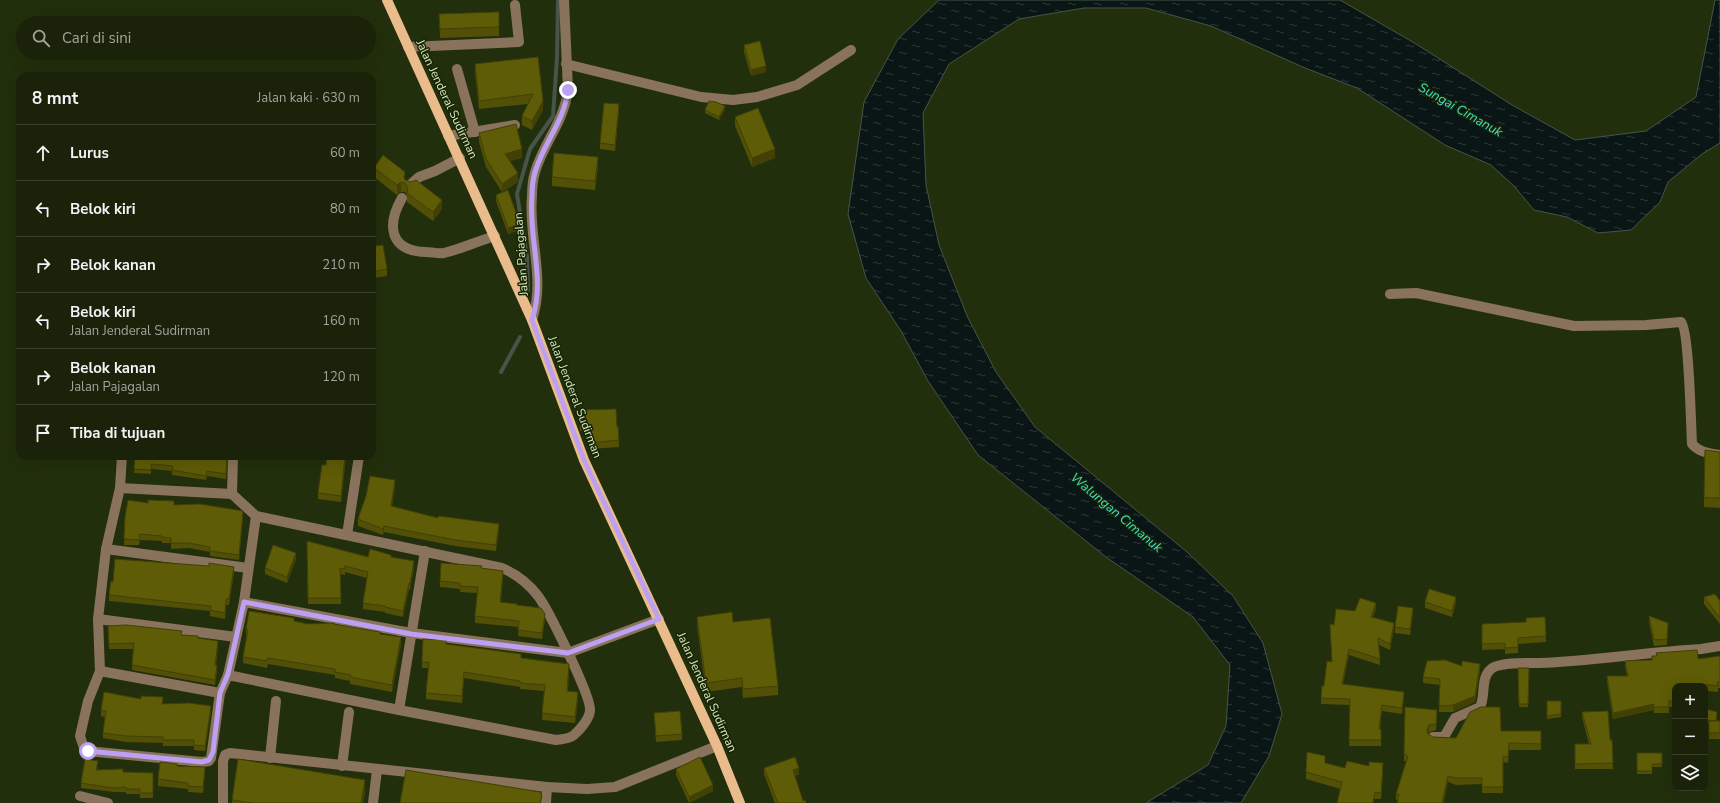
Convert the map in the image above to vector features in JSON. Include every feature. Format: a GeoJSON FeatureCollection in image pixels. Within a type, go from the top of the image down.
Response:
{"type":"FeatureCollection","features":[{"type":"Feature","properties":{"kind":"main road","name":"Jalan Jenderal Sudirman"},"geometry":{"type":"LineString","coordinates":[[387,0],[448,136],[460,158],[532,320],[584,460],[717,746],[740,803]]}},
{"type":"Feature","properties":{"kind":"street","name":"Jalan Pajagalan"},"geometry":{"type":"LineString","coordinates":[[532,320],[537,306],[538,292],[538,273],[531,212],[535,172],[562,117],[568,90],[564,0]]}},
{"type":"Feature","properties":{"kind":"street"},"geometry":{"type":"LineString","coordinates":[[408,47],[519,42],[515,5]]}},
{"type":"Feature","properties":{"kind":"street"},"geometry":{"type":"LineString","coordinates":[[566,64],[701,97],[733,100],[757,97],[797,85],[851,50]]}},
{"type":"Feature","properties":{"kind":"street"},"geometry":{"type":"LineString","coordinates":[[457,68],[475,132]]}},
{"type":"Feature","properties":{"kind":"street"},"geometry":{"type":"LineString","coordinates":[[448,136],[514,125]]}},
{"type":"Feature","properties":{"kind":"street"},"geometry":{"type":"LineString","coordinates":[[410,185],[419,177],[435,171],[460,158]]}},
{"type":"Feature","properties":{"kind":"street"},"geometry":{"type":"LineString","coordinates":[[402,198],[395,209],[392,230],[399,244],[413,252],[444,253],[495,236]]}},
{"type":"Feature","properties":{"kind":"street"},"geometry":{"type":"LineString","coordinates":[[1390,294],[1416,293],[1574,326],[1646,325],[1681,322],[1684,325],[1686,344],[1692,444],[1696,449],[1704,453],[1720,454]]}},
{"type":"Feature","properties":{"kind":"street"},"geometry":{"type":"LineString","coordinates":[[122,460],[120,488],[106,549],[98,619],[100,671],[88,701],[80,736],[84,748],[88,751],[202,762],[209,760],[213,752],[220,693],[228,674],[244,602],[256,516]]}},
{"type":"Feature","properties":{"kind":"street"},"geometry":{"type":"LineString","coordinates":[[232,494],[234,460]]}},
{"type":"Feature","properties":{"kind":"street"},"geometry":{"type":"LineString","coordinates":[[347,535],[358,460]]}},
{"type":"Feature","properties":{"kind":"street"},"geometry":{"type":"LineString","coordinates":[[120,488],[232,494],[256,516],[502,568],[517,576],[538,596],[568,653],[588,700],[590,710],[584,723],[573,736],[567,738],[550,739],[399,710],[228,674]]}},
{"type":"Feature","properties":{"kind":"street"},"geometry":{"type":"LineString","coordinates":[[106,549],[248,568]]}},
{"type":"Feature","properties":{"kind":"street"},"geometry":{"type":"LineString","coordinates":[[399,710],[425,551]]}},
{"type":"Feature","properties":{"kind":"street"},"geometry":{"type":"LineString","coordinates":[[244,602],[411,634],[568,653],[659,619]]}},
{"type":"Feature","properties":{"kind":"street"},"geometry":{"type":"LineString","coordinates":[[98,619],[236,637]]}},
{"type":"Feature","properties":{"kind":"street"},"geometry":{"type":"LineString","coordinates":[[1433,737],[1444,737],[1455,718],[1480,707],[1486,678],[1489,671],[1493,668],[1517,664],[1565,662],[1720,646]]}},
{"type":"Feature","properties":{"kind":"street"},"geometry":{"type":"LineString","coordinates":[[100,671],[220,693]]}},
{"type":"Feature","properties":{"kind":"street"},"geometry":{"type":"LineString","coordinates":[[270,758],[276,701]]}},
{"type":"Feature","properties":{"kind":"street"},"geometry":{"type":"LineString","coordinates":[[342,766],[349,712]]}},
{"type":"Feature","properties":{"kind":"street"},"geometry":{"type":"LineString","coordinates":[[223,803],[223,761],[225,755],[230,753],[377,770],[587,789],[615,787],[717,746]]}},
{"type":"Feature","properties":{"kind":"street"},"geometry":{"type":"LineString","coordinates":[[373,803],[377,770]]}},
{"type":"Feature","properties":{"kind":"street"},"geometry":{"type":"LineString","coordinates":[[546,803],[547,786]]}},
{"type":"Feature","properties":{"kind":"street"},"geometry":{"type":"LineString","coordinates":[[80,796],[108,803]]}},
{"type":"Feature","properties":{"kind":"water"},"geometry":{"type":"Polygon","coordinates":[[[939,0],[1340,0],[1416,44],[1512,105],[1575,140],[1646,131],[1696,97],[1715,0],[1720,0],[1720,143],[1702,154],[1668,182],[1660,202],[1631,230],[1598,233],[1567,217],[1534,210],[1514,186],[1491,165],[1445,145],[1357,88],[1305,68],[1211,26],[1146,8],[1084,8],[1019,19],[949,64],[923,113],[926,185],[939,245],[968,318],[996,372],[1035,427],[1187,552],[1233,596],[1263,643],[1282,714],[1269,756],[1241,803],[1146,803],[1208,765],[1226,726],[1230,665],[1193,617],[1106,557],[978,455],[928,381],[901,331],[866,278],[848,214],[864,102],[898,39],[939,0]]]}},
{"type":"Feature","properties":{"kind":"building"},"geometry":{"type":"Polygon","coordinates":[[[499,12],[499,27],[440,29],[439,14],[499,12]]]}},
{"type":"Feature","properties":{"kind":"building"},"geometry":{"type":"Polygon","coordinates":[[[760,41],[766,66],[751,70],[744,45],[760,41]]]}},
{"type":"Feature","properties":{"kind":"building"},"geometry":{"type":"Polygon","coordinates":[[[538,57],[543,101],[532,121],[522,116],[533,94],[479,101],[475,64],[538,57]]]}},
{"type":"Feature","properties":{"kind":"building"},"geometry":{"type":"Polygon","coordinates":[[[709,101],[725,106],[719,117],[705,110],[709,101]]]}},
{"type":"Feature","properties":{"kind":"building"},"geometry":{"type":"Polygon","coordinates":[[[604,103],[619,104],[615,145],[600,143],[604,103]]]}},
{"type":"Feature","properties":{"kind":"building"},"geometry":{"type":"Polygon","coordinates":[[[758,108],[775,149],[752,158],[735,117],[758,108]]]}},
{"type":"Feature","properties":{"kind":"building"},"geometry":{"type":"Polygon","coordinates":[[[516,124],[522,149],[505,154],[518,173],[502,184],[486,159],[479,133],[516,124]]]}},
{"type":"Feature","properties":{"kind":"building"},"geometry":{"type":"Polygon","coordinates":[[[554,153],[598,157],[595,181],[552,177],[554,153]]]}},
{"type":"Feature","properties":{"kind":"building"},"geometry":{"type":"Polygon","coordinates":[[[383,155],[405,172],[405,180],[411,182],[416,180],[442,200],[433,212],[407,193],[408,188],[405,183],[401,182],[397,185],[376,169],[376,165],[383,155]]]}},
{"type":"Feature","properties":{"kind":"building"},"geometry":{"type":"Polygon","coordinates":[[[508,190],[520,224],[508,228],[496,195],[508,190]]]}},
{"type":"Feature","properties":{"kind":"building"},"geometry":{"type":"Polygon","coordinates":[[[383,245],[387,269],[376,271],[376,246],[383,245]]]}},
{"type":"Feature","properties":{"kind":"building"},"geometry":{"type":"Polygon","coordinates":[[[616,409],[619,440],[590,443],[589,424],[580,424],[580,410],[616,409]]]}},
{"type":"Feature","properties":{"kind":"building"},"geometry":{"type":"Polygon","coordinates":[[[1705,450],[1720,452],[1720,498],[1704,498],[1705,450]]]}},
{"type":"Feature","properties":{"kind":"building"},"geometry":{"type":"Polygon","coordinates":[[[135,460],[227,460],[226,474],[207,471],[206,476],[172,470],[173,466],[151,464],[151,470],[134,469],[135,460]]]}},
{"type":"Feature","properties":{"kind":"building"},"geometry":{"type":"Polygon","coordinates":[[[327,460],[345,460],[341,496],[318,493],[322,465],[326,465],[327,460]]]}},
{"type":"Feature","properties":{"kind":"building"},"geometry":{"type":"Polygon","coordinates":[[[370,476],[395,480],[391,506],[438,518],[439,516],[499,524],[496,545],[455,540],[384,526],[383,529],[358,519],[366,496],[370,476]]]}},
{"type":"Feature","properties":{"kind":"building"},"geometry":{"type":"Polygon","coordinates":[[[128,500],[148,503],[148,500],[174,501],[174,505],[200,504],[243,511],[239,555],[210,551],[210,547],[189,543],[171,543],[171,538],[162,536],[140,534],[139,540],[124,539],[125,517],[128,500]]]}},
{"type":"Feature","properties":{"kind":"building"},"geometry":{"type":"Polygon","coordinates":[[[307,541],[368,557],[370,549],[391,555],[391,557],[414,561],[403,611],[385,606],[363,603],[368,572],[345,566],[345,569],[340,568],[341,598],[308,598],[307,541]]]}},
{"type":"Feature","properties":{"kind":"building"},"geometry":{"type":"Polygon","coordinates":[[[273,545],[296,553],[287,577],[265,568],[273,545]]]}},
{"type":"Feature","properties":{"kind":"building"},"geometry":{"type":"Polygon","coordinates":[[[115,559],[209,566],[209,563],[234,567],[229,599],[226,599],[225,613],[210,610],[211,606],[109,595],[111,581],[113,582],[115,559]]]}},
{"type":"Feature","properties":{"kind":"building"},"geometry":{"type":"Polygon","coordinates":[[[441,563],[482,566],[481,568],[503,571],[500,602],[541,608],[545,614],[542,633],[518,630],[519,621],[475,616],[478,587],[460,586],[460,583],[440,581],[441,563]]]}},
{"type":"Feature","properties":{"kind":"building"},"geometry":{"type":"Polygon","coordinates":[[[1429,589],[1456,597],[1452,611],[1425,602],[1429,589]]]}},
{"type":"Feature","properties":{"kind":"building"},"geometry":{"type":"Polygon","coordinates":[[[1715,594],[1720,601],[1720,618],[1704,597],[1715,594]]]}},
{"type":"Feature","properties":{"kind":"building"},"geometry":{"type":"Polygon","coordinates":[[[1360,598],[1376,603],[1371,617],[1394,623],[1390,644],[1378,638],[1380,659],[1349,649],[1342,684],[1404,692],[1402,708],[1382,705],[1379,729],[1381,729],[1381,740],[1349,740],[1350,699],[1321,698],[1327,661],[1332,662],[1330,624],[1334,625],[1336,609],[1355,611],[1360,598]]]}},
{"type":"Feature","properties":{"kind":"building"},"geometry":{"type":"Polygon","coordinates":[[[1398,606],[1413,608],[1410,629],[1395,627],[1398,606]]]}},
{"type":"Feature","properties":{"kind":"building"},"geometry":{"type":"Polygon","coordinates":[[[249,611],[294,618],[294,621],[307,624],[334,623],[380,632],[380,634],[401,637],[392,685],[350,677],[351,675],[335,672],[335,669],[268,658],[267,661],[243,657],[248,630],[246,629],[249,611]]]}},
{"type":"Feature","properties":{"kind":"building"},"geometry":{"type":"Polygon","coordinates":[[[732,612],[733,622],[770,618],[778,686],[743,689],[742,678],[706,683],[697,617],[732,612]]]}},
{"type":"Feature","properties":{"kind":"building"},"geometry":{"type":"Polygon","coordinates":[[[1649,616],[1668,623],[1667,639],[1654,640],[1649,616]]]}},
{"type":"Feature","properties":{"kind":"building"},"geometry":{"type":"Polygon","coordinates":[[[1545,617],[1546,636],[1518,638],[1518,647],[1505,648],[1505,643],[1482,644],[1482,624],[1526,622],[1526,618],[1545,617]]]}},
{"type":"Feature","properties":{"kind":"building"},"geometry":{"type":"Polygon","coordinates":[[[126,625],[182,631],[181,635],[198,636],[198,638],[218,641],[215,680],[132,665],[134,643],[109,644],[108,626],[126,625]]]}},
{"type":"Feature","properties":{"kind":"building"},"geometry":{"type":"Polygon","coordinates":[[[423,639],[446,640],[446,644],[521,654],[521,658],[569,664],[567,691],[578,692],[575,717],[542,713],[545,685],[520,683],[520,681],[464,672],[462,696],[426,693],[429,662],[422,662],[423,639]]]}},
{"type":"Feature","properties":{"kind":"building"},"geometry":{"type":"Polygon","coordinates":[[[1697,650],[1698,659],[1720,656],[1720,682],[1717,682],[1718,686],[1708,685],[1708,683],[1672,683],[1672,701],[1669,701],[1669,707],[1654,707],[1654,704],[1613,713],[1607,676],[1628,676],[1625,661],[1652,660],[1652,656],[1657,656],[1656,653],[1697,650]]]}},
{"type":"Feature","properties":{"kind":"building"},"geometry":{"type":"Polygon","coordinates":[[[1445,660],[1462,666],[1462,661],[1480,664],[1475,696],[1453,705],[1439,706],[1440,679],[1423,677],[1427,661],[1445,660]]]}},
{"type":"Feature","properties":{"kind":"building"},"geometry":{"type":"Polygon","coordinates":[[[1518,668],[1529,668],[1528,704],[1519,704],[1518,668]]]}},
{"type":"Feature","properties":{"kind":"building"},"geometry":{"type":"Polygon","coordinates":[[[104,692],[141,699],[141,696],[163,697],[162,704],[189,703],[211,706],[205,746],[194,745],[194,740],[163,740],[163,737],[126,736],[103,733],[106,711],[101,710],[104,692]]]}},
{"type":"Feature","properties":{"kind":"building"},"geometry":{"type":"Polygon","coordinates":[[[1547,701],[1561,701],[1561,714],[1547,716],[1547,701]]]}},
{"type":"Feature","properties":{"kind":"building"},"geometry":{"type":"Polygon","coordinates":[[[1405,707],[1437,710],[1436,724],[1429,725],[1427,730],[1428,734],[1433,737],[1456,738],[1470,712],[1481,707],[1500,707],[1501,731],[1541,731],[1541,744],[1509,743],[1508,757],[1503,756],[1503,787],[1482,787],[1482,778],[1456,778],[1448,776],[1442,803],[1397,803],[1399,794],[1396,794],[1408,756],[1404,754],[1405,707]]]}},
{"type":"Feature","properties":{"kind":"building"},"geometry":{"type":"Polygon","coordinates":[[[1708,710],[1717,712],[1716,721],[1708,720],[1708,710]]]}},
{"type":"Feature","properties":{"kind":"building"},"geometry":{"type":"Polygon","coordinates":[[[680,711],[682,734],[656,736],[654,713],[680,711]]]}},
{"type":"Feature","properties":{"kind":"building"},"geometry":{"type":"Polygon","coordinates":[[[1608,711],[1610,740],[1612,740],[1613,763],[1575,764],[1575,744],[1591,744],[1582,712],[1608,711]]]}},
{"type":"Feature","properties":{"kind":"building"},"geometry":{"type":"Polygon","coordinates":[[[1709,721],[1720,721],[1720,733],[1709,733],[1709,721]]]}},
{"type":"Feature","properties":{"kind":"building"},"geometry":{"type":"Polygon","coordinates":[[[1307,752],[1325,756],[1325,763],[1345,768],[1347,761],[1369,766],[1369,762],[1383,763],[1381,793],[1375,792],[1373,803],[1337,803],[1342,782],[1306,772],[1307,752]]]}},
{"type":"Feature","properties":{"kind":"building"},"geometry":{"type":"Polygon","coordinates":[[[1637,753],[1662,753],[1662,764],[1652,764],[1652,771],[1637,771],[1637,753]]]}},
{"type":"Feature","properties":{"kind":"building"},"geometry":{"type":"Polygon","coordinates":[[[700,757],[713,785],[689,797],[676,769],[700,757]]]}},
{"type":"Feature","properties":{"kind":"building"},"geometry":{"type":"Polygon","coordinates":[[[795,757],[799,768],[793,770],[803,801],[805,800],[806,803],[778,803],[764,768],[795,757]]]}},
{"type":"Feature","properties":{"kind":"building"},"geometry":{"type":"Polygon","coordinates":[[[85,759],[98,761],[96,770],[123,769],[123,772],[153,773],[153,793],[140,793],[140,789],[126,789],[126,787],[114,788],[81,783],[85,759]]]}},
{"type":"Feature","properties":{"kind":"building"},"geometry":{"type":"Polygon","coordinates":[[[238,759],[365,780],[361,803],[252,803],[232,800],[238,759]]]}},
{"type":"Feature","properties":{"kind":"building"},"geometry":{"type":"Polygon","coordinates":[[[160,762],[177,764],[177,766],[205,767],[203,787],[188,786],[188,783],[158,779],[160,762]]]}},
{"type":"Feature","properties":{"kind":"building"},"geometry":{"type":"Polygon","coordinates":[[[406,770],[540,792],[542,796],[540,803],[400,803],[406,770]]]}},
{"type":"Feature","properties":{"kind":"waterway"},"geometry":{"type":"LineString","coordinates":[[528,290],[527,257],[517,194],[530,149],[553,116],[557,58],[558,0]]}},
{"type":"Feature","properties":{"kind":"waterway"},"geometry":{"type":"LineString","coordinates":[[501,372],[520,337]]}},
{"type":"Feature","properties":{"kind":"route"},"geometry":{"type":"LineString","coordinates":[[88,751],[202,762],[209,760],[213,752],[220,693],[228,674],[244,602],[411,634],[568,653],[659,619],[584,460],[532,320],[537,306],[538,292],[538,273],[531,212],[535,172],[562,117],[568,90]]}},
{"type":"Feature","properties":{"kind":"water label","name":"Sungai Cimanuk"},"geometry":{"type":"Point","coordinates":[1461,109]}},
{"type":"Feature","properties":{"kind":"water label","name":"Walungan Cimanuk"},"geometry":{"type":"Point","coordinates":[1117,512]}}]}
